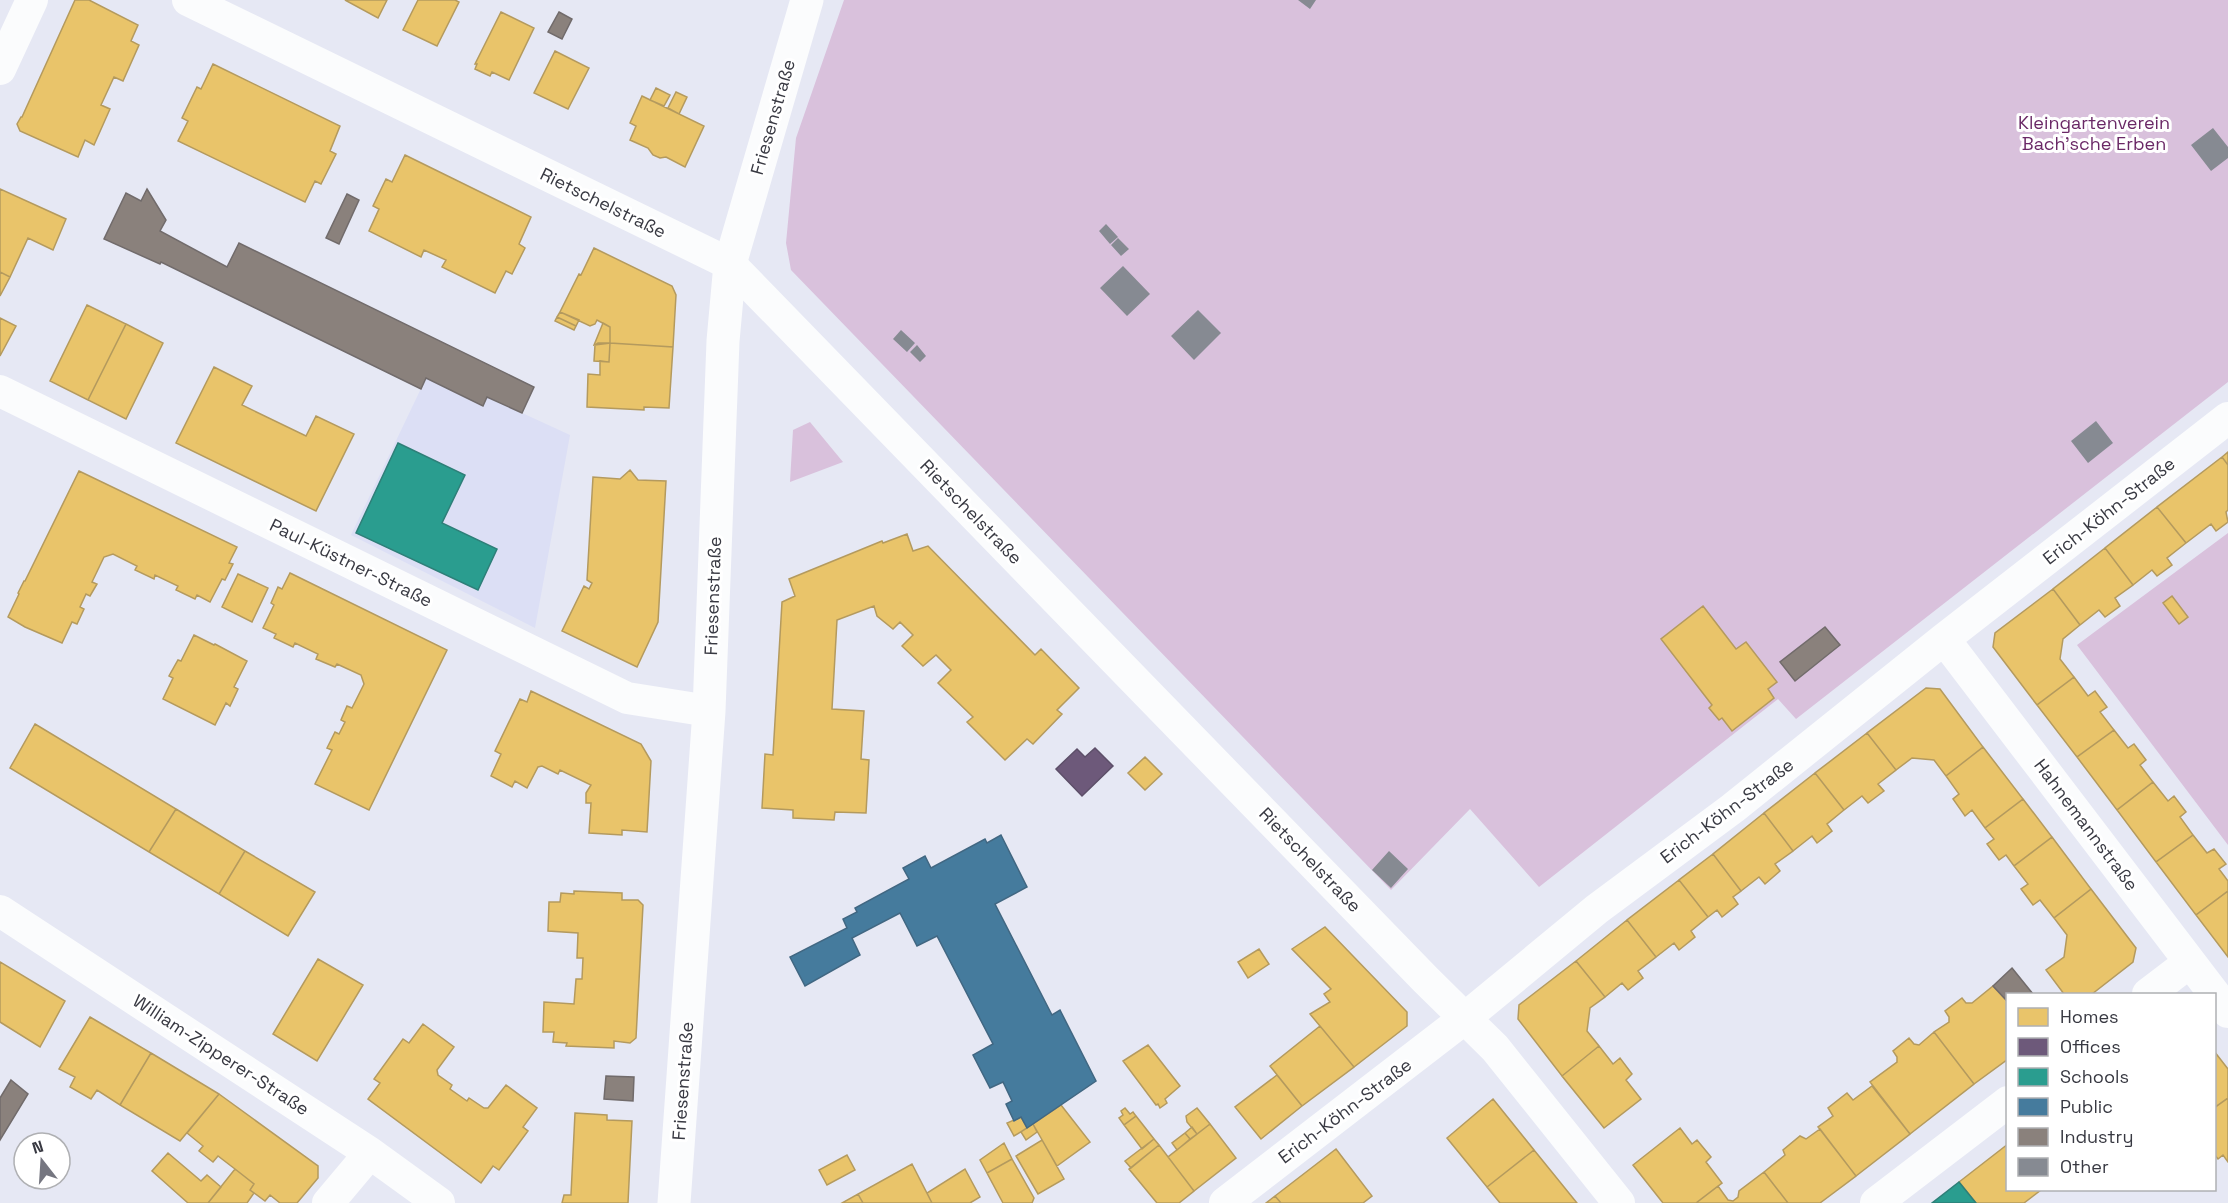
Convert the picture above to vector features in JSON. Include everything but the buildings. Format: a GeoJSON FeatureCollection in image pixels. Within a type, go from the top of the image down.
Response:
{"type":"FeatureCollection","features":[{"type":"Feature","properties":{"kind":"street"},"geometry":{"type":"LineString","coordinates":[[0,69],[32,0]]}},
{"type":"Feature","properties":{"kind":"street","name":"Rietschelstraße"},"geometry":{"type":"LineString","coordinates":[[188,0],[730,264],[1496,1048],[1619,1203]]}},
{"type":"Feature","properties":{"kind":"street","name":"Friesenstraße"},"geometry":{"type":"LineString","coordinates":[[674,1203],[709,711],[723,341],[730,264],[807,0]]}},
{"type":"Feature","properties":{"kind":"street","name":"Paul-Küstner-Straße"},"geometry":{"type":"LineString","coordinates":[[0,391],[627,698],[709,711]]}},
{"type":"Feature","properties":{"kind":"street","name":"Erich-Köhn-Straße"},"geometry":{"type":"LineString","coordinates":[[1225,1203],[1465,1018],[1597,909],[1733,808],[1944,639],[2228,418]]}},
{"type":"Feature","properties":{"kind":"street","name":"Hahnemannstraße"},"geometry":{"type":"LineString","coordinates":[[1944,639],[2214,993]]}},
{"type":"Feature","properties":{"kind":"street","name":"William-Zipperer-Straße"},"geometry":{"type":"LineString","coordinates":[[0,911],[370,1153],[439,1203]]}},
{"type":"Feature","properties":{"kind":"street"},"geometry":{"type":"LineString","coordinates":[[2149,993],[2190,962]]}},
{"type":"Feature","properties":{"kind":"street","name":"Hahnemannstraße"},"geometry":{"type":"LineString","coordinates":[[2216,996],[2228,1012]]}},
{"type":"Feature","properties":{"kind":"street"},"geometry":{"type":"LineString","coordinates":[[1876,1203],[2006,1103]]}},
{"type":"Feature","properties":{"kind":"street"},"geometry":{"type":"LineString","coordinates":[[328,1203],[370,1153]]}},
{"type":"Feature","properties":{"kind":"shaded area"},"geometry":{"type":"Polygon","coordinates":[[[426,378],[482,406],[487,397],[570,435],[535,628],[351,535],[426,378]]]}},
{"type":"Feature","properties":{"kind":"green space","name":"Kleingartenverein Bach'sche Erben"},"geometry":{"type":"Polygon","coordinates":[[[844,0],[2228,0],[2228,382],[1796,719],[1778,699],[1539,887],[1470,809],[1391,890],[791,270],[786,243],[796,138],[844,0]]]}},
{"type":"Feature","properties":{"kind":"green space"},"geometry":{"type":"Polygon","coordinates":[[[810,422],[843,462],[790,482],[793,430],[810,422]]]}},
{"type":"Feature","properties":{"kind":"green space"},"geometry":{"type":"Polygon","coordinates":[[[2228,533],[2228,845],[2077,645],[2228,533]]]}}]}
